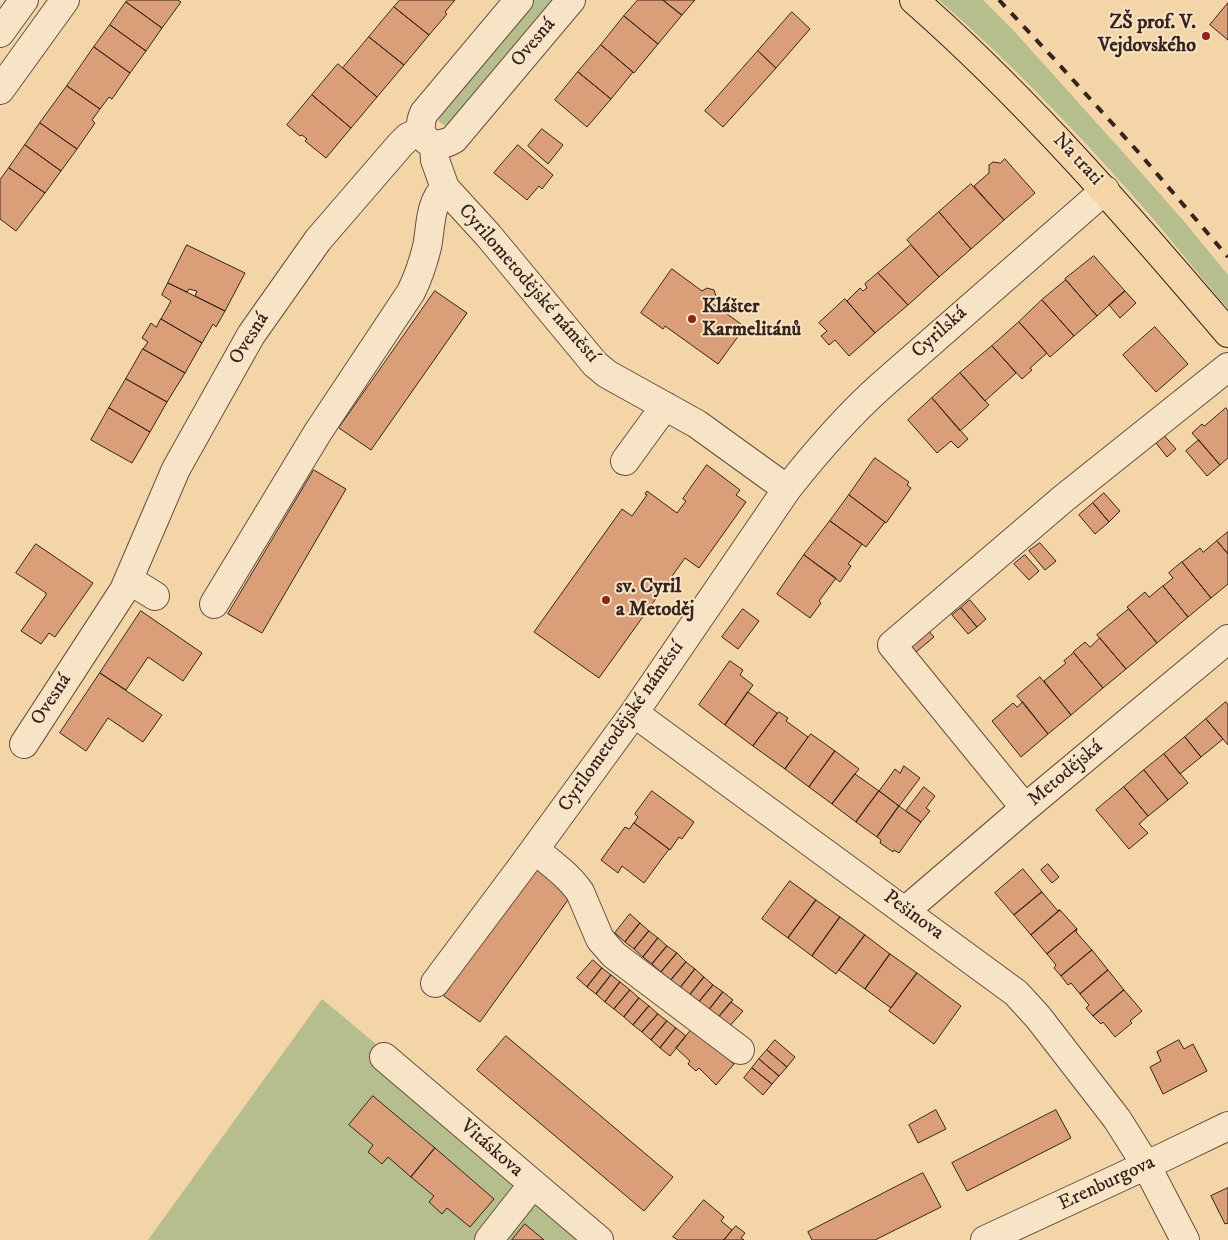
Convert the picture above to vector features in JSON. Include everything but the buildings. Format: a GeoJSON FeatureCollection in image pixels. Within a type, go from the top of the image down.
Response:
{"type":"FeatureCollection","features":[{"type":"Feature","properties":{"kind":"main road","name":"Na trati"},"geometry":{"type":"LineString","coordinates":[[914,0],[992,72],[1105,190],[1228,333]]}},
{"type":"Feature","properties":{"kind":"street"},"geometry":{"type":"LineString","coordinates":[[0,33],[24,0]]}},
{"type":"Feature","properties":{"kind":"street"},"geometry":{"type":"LineString","coordinates":[[0,90],[64,0]]}},
{"type":"Feature","properties":{"kind":"street","name":"Ovesná"},"geometry":{"type":"LineString","coordinates":[[24,744],[124,590],[176,469],[251,335],[318,240],[400,145],[408,137],[427,128],[519,0]]}},
{"type":"Feature","properties":{"kind":"street","name":"Ovesná"},"geometry":{"type":"LineString","coordinates":[[427,128],[445,144],[454,139],[571,0]]}},
{"type":"Feature","properties":{"kind":"street"},"geometry":{"type":"LineString","coordinates":[[214,604],[318,432],[411,292],[427,247],[434,203],[445,188],[434,160],[427,128]]}},
{"type":"Feature","properties":{"kind":"street","name":"Cyrilometodějské náměstí"},"geometry":{"type":"LineString","coordinates":[[435,983],[535,850],[634,713],[787,489],[697,424],[607,374],[595,364],[488,235],[445,188]]}},
{"type":"Feature","properties":{"kind":"street","name":"Cyrilská"},"geometry":{"type":"LineString","coordinates":[[787,489],[807,463],[849,416],[980,297],[1105,190]]}},
{"type":"Feature","properties":{"kind":"street"},"geometry":{"type":"LineString","coordinates":[[1025,808],[892,645],[1064,498],[1228,367]]}},
{"type":"Feature","properties":{"kind":"street"},"geometry":{"type":"LineString","coordinates":[[625,462],[666,406]]}},
{"type":"Feature","properties":{"kind":"street"},"geometry":{"type":"LineString","coordinates":[[129,580],[155,596]]}},
{"type":"Feature","properties":{"kind":"street","name":"Metodějská"},"geometry":{"type":"LineString","coordinates":[[905,910],[1228,639]]}},
{"type":"Feature","properties":{"kind":"street","name":"Pešinova"},"geometry":{"type":"LineString","coordinates":[[634,713],[905,910],[1002,982],[1028,1005],[1117,1119],[1146,1165],[1185,1240]]}},
{"type":"Feature","properties":{"kind":"street"},"geometry":{"type":"LineString","coordinates":[[535,850],[567,876],[576,886],[600,940],[614,955],[740,1050]]}},
{"type":"Feature","properties":{"kind":"street","name":"Vitáskova"},"geometry":{"type":"LineString","coordinates":[[384,1057],[599,1240]]}},
{"type":"Feature","properties":{"kind":"street","name":"Erenburgova"},"geometry":{"type":"LineString","coordinates":[[985,1240],[1228,1126]]}},
{"type":"Feature","properties":{"kind":"street"},"geometry":{"type":"LineString","coordinates":[[489,1240],[533,1184]]}},
{"type":"Feature","properties":{"kind":"green space"},"geometry":{"type":"Polygon","coordinates":[[[532,0],[561,0],[451,126],[446,126],[439,122],[440,114],[532,0]]]}},
{"type":"Feature","properties":{"kind":"green space"},"geometry":{"type":"Polygon","coordinates":[[[939,0],[983,0],[1014,31],[1183,220],[1228,275],[1228,309],[1147,212],[1088,146],[1015,71],[939,0]]]}},
{"type":"Feature","properties":{"kind":"green space"},"geometry":{"type":"Polygon","coordinates":[[[322,999],[611,1240],[148,1240],[322,999]]]}},
{"type":"Feature","properties":{"kind":"railway"},"geometry":{"type":"LineString","coordinates":[[999,0],[1140,154],[1228,257]]}},
{"type":"Feature","properties":{"kind":"place","name":"ZŠ prof. V. Vejdovského"},"geometry":{"type":"Point","coordinates":[1206,36]}},
{"type":"Feature","properties":{"kind":"place","name":"Klášter Karmelitánů"},"geometry":{"type":"Point","coordinates":[692,319]}},
{"type":"Feature","properties":{"kind":"place","name":"sv. Cyril a Metoděj"},"geometry":{"type":"Point","coordinates":[606,600]}}]}
